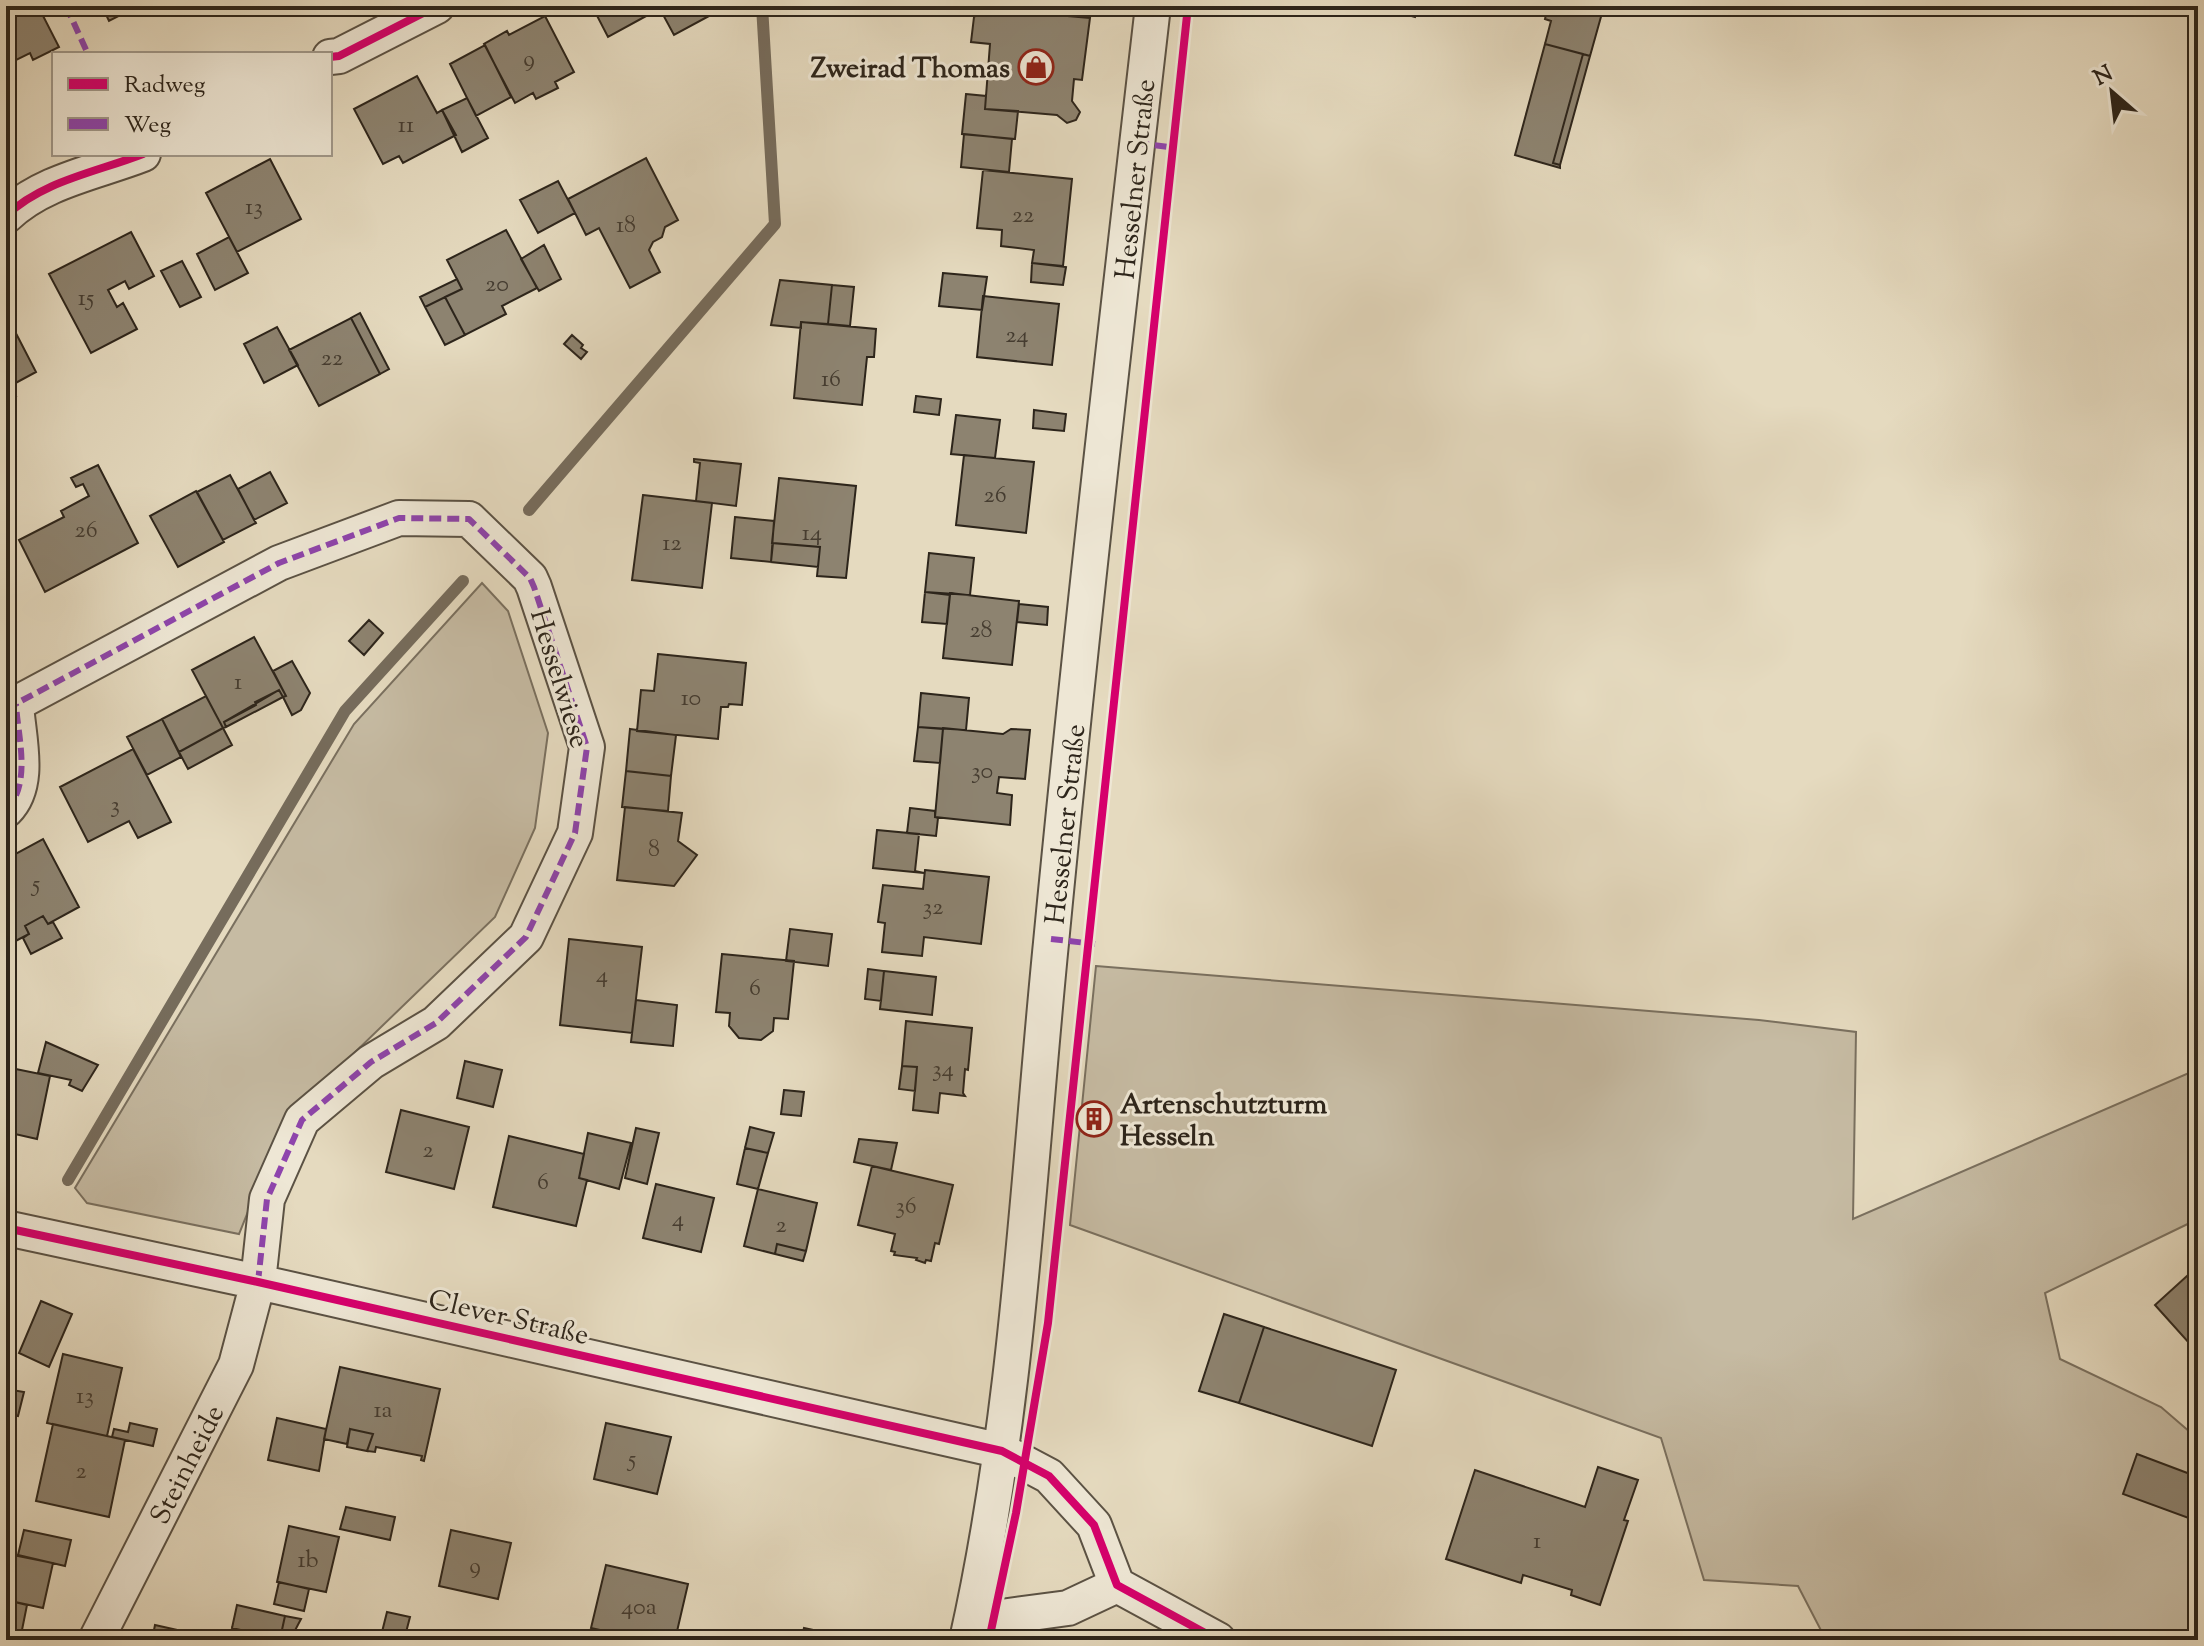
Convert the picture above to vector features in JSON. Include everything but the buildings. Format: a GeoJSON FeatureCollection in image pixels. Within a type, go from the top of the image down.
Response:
{"type":"FeatureCollection","features":[{"type":"Feature","properties":{"kind":"street"},"geometry":{"type":"LineString","coordinates":[[332,57],[437,6]]}},
{"type":"Feature","properties":{"kind":"street","name":"Hesselner Straße"},"geometry":{"type":"LineString","coordinates":[[970,1626],[1002,1451],[1051,939],[1153,6]]}},
{"type":"Feature","properties":{"kind":"street"},"geometry":{"type":"LineString","coordinates":[[6,216],[16,206],[60,182],[137,156]]}},
{"type":"Feature","properties":{"kind":"street","name":"Hesselwiese"},"geometry":{"type":"LineString","coordinates":[[6,810],[21,784],[11,707],[279,563],[399,518],[469,519],[530,578],[587,747],[575,833],[526,937],[436,1023],[371,1062],[302,1120],[267,1199],[258,1282]]}},
{"type":"Feature","properties":{"kind":"street","name":"Clever Straße"},"geometry":{"type":"LineString","coordinates":[[6,1228],[1002,1451],[1049,1476],[1094,1525],[1117,1585]]}},
{"type":"Feature","properties":{"kind":"street","name":"Steinheide"},"geometry":{"type":"LineString","coordinates":[[96,1640],[236,1365],[258,1282]]}},
{"type":"Feature","properties":{"kind":"street"},"geometry":{"type":"LineString","coordinates":[[970,1626],[994,1618],[1068,1608],[1117,1585],[1218,1640]]}},
{"type":"Feature","properties":{"kind":"shaded area"},"geometry":{"type":"Polygon","coordinates":[[[482,583],[508,611],[548,733],[535,828],[495,917],[292,1113],[272,1152],[239,1234],[87,1203],[75,1188],[354,724],[482,583]]]}},
{"type":"Feature","properties":{"kind":"shaded area"},"geometry":{"type":"Polygon","coordinates":[[[1096,966],[1759,1020],[1856,1032],[1853,1219],[2198,1069],[2198,1219],[2045,1293],[2060,1359],[2161,1407],[2198,1439],[2198,1640],[1826,1640],[1798,1586],[1704,1580],[1661,1438],[1070,1225],[1096,966]]]}},
{"type":"Feature","properties":{"kind":"waterway"},"geometry":{"type":"LineString","coordinates":[[529,510],[775,224],[762,6]]}},
{"type":"Feature","properties":{"kind":"waterway"},"geometry":{"type":"LineString","coordinates":[[68,1180],[345,711],[463,581]]}},
{"type":"Feature","properties":{"kind":"waterway"},"geometry":{"type":"LineString","coordinates":[[6,1275],[8,1268]]}},
{"type":"Feature","properties":{"kind":"waterway"},"geometry":{"type":"LineString","coordinates":[[2195,1640],[2198,1632]]}},
{"type":"Feature","properties":{"kind":"marked path"},"geometry":{"type":"LineString","coordinates":[[66,6],[87,52]]}},
{"type":"Feature","properties":{"kind":"marked path"},"geometry":{"type":"LineString","coordinates":[[1137,143],[1177,148]]}},
{"type":"Feature","properties":{"kind":"marked path"},"geometry":{"type":"LineString","coordinates":[[6,709],[279,563],[399,518],[469,519],[530,578],[534,587],[587,747],[575,833],[526,937],[436,1023],[371,1062],[302,1120],[267,1199],[258,1282]]}},
{"type":"Feature","properties":{"kind":"marked path"},"geometry":{"type":"LineString","coordinates":[[6,810],[14,799],[21,774],[16,704]]}},
{"type":"Feature","properties":{"kind":"marked path"},"geometry":{"type":"LineString","coordinates":[[1051,939],[1095,944]]}},
{"type":"Feature","properties":{"kind":"cycle path"},"geometry":{"type":"LineString","coordinates":[[332,57],[437,6]]}},
{"type":"Feature","properties":{"kind":"cycle path"},"geometry":{"type":"LineString","coordinates":[[989,1640],[1016,1513],[1048,1323],[1188,6]]}},
{"type":"Feature","properties":{"kind":"cycle path"},"geometry":{"type":"LineString","coordinates":[[6,216],[20,204],[53,186],[137,156]]}},
{"type":"Feature","properties":{"kind":"cycle path"},"geometry":{"type":"LineString","coordinates":[[6,1228],[1002,1451],[1049,1476],[1094,1525],[1117,1585],[1218,1640]]}},
{"type":"Feature","properties":{"kind":"place","name":"Zweirad Thomas"},"geometry":{"type":"Point","coordinates":[1036,67]}},
{"type":"Feature","properties":{"kind":"place","name":"Artenschutzturm Hesseln"},"geometry":{"type":"Point","coordinates":[1094,1119]}}]}
